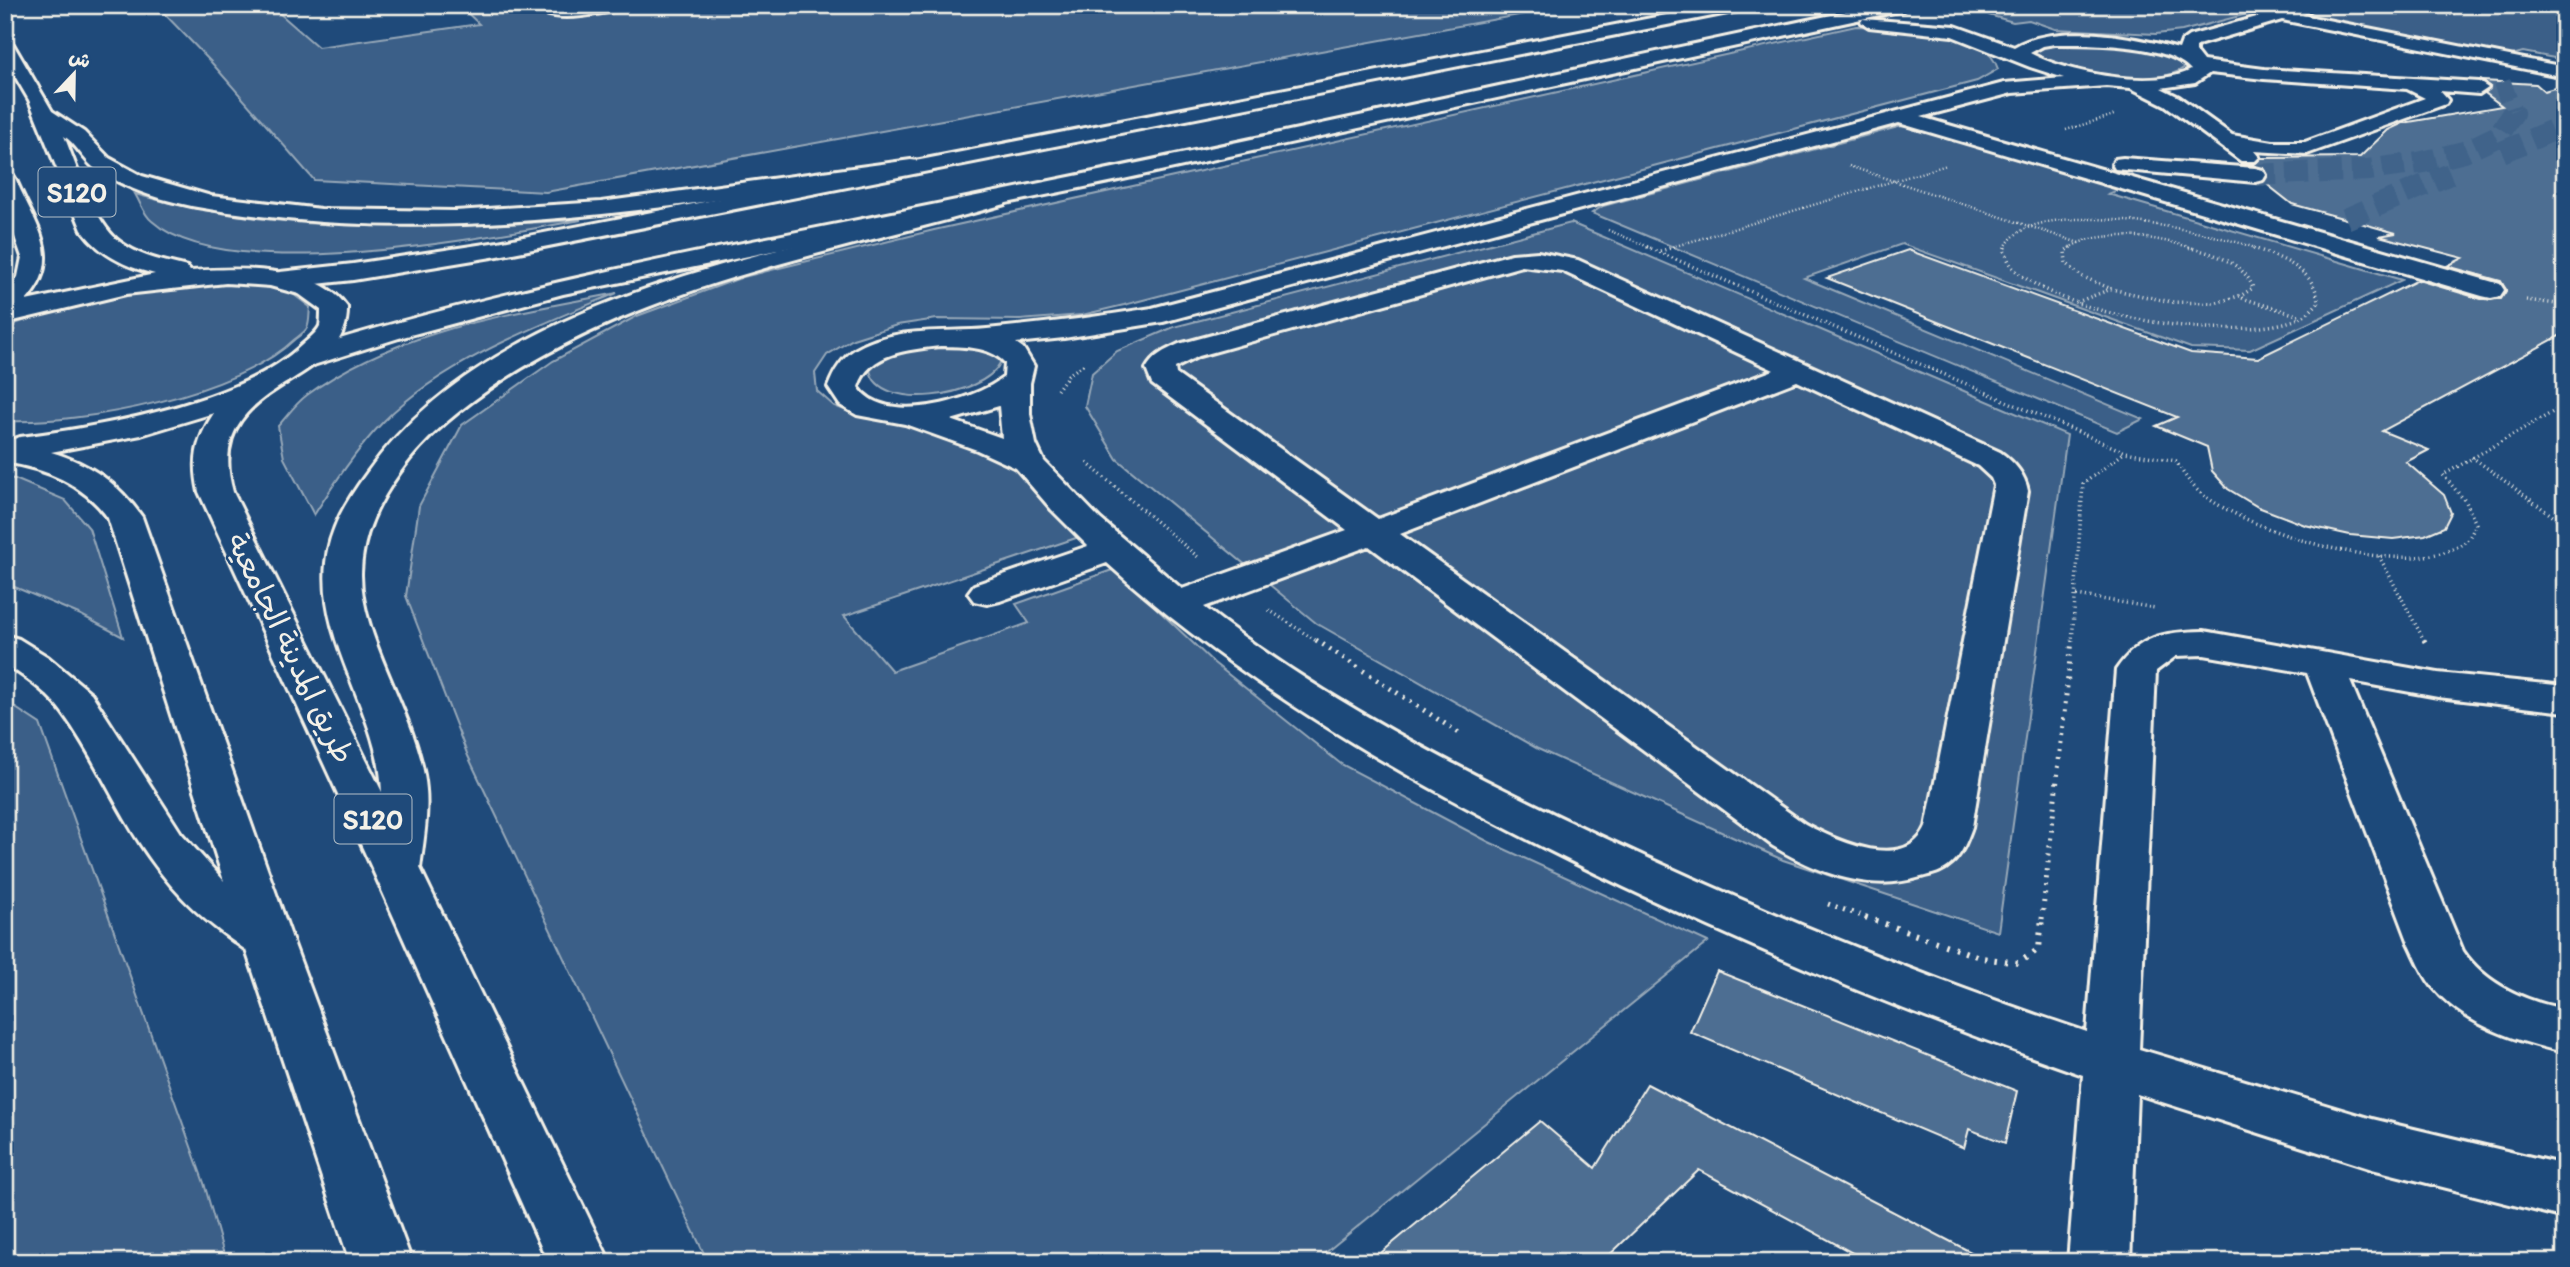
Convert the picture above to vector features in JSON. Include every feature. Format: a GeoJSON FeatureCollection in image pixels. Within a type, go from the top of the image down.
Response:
{"type":"FeatureCollection","features":[{"type":"Feature","properties":{"kind":"street"},"geometry":{"type":"LineString","coordinates":[[538,5],[542,9],[566,11],[619,5]]}},
{"type":"Feature","properties":{"kind":"street"},"geometry":{"type":"LineString","coordinates":[[5,315],[60,299],[134,284],[205,277],[280,280],[353,272],[498,249],[1743,5]]}},
{"type":"Feature","properties":{"kind":"street"},"geometry":{"type":"LineString","coordinates":[[5,450],[135,428],[203,408],[260,384],[304,359],[377,334],[521,294],[997,199],[1903,5]]}},
{"type":"Feature","properties":{"kind":"street"},"geometry":{"type":"LineString","coordinates":[[2017,31],[2114,41],[2206,35],[2317,5]]}},
{"type":"Feature","properties":{"kind":"street"},"geometry":{"type":"LineString","coordinates":[[1960,15],[1985,24]]}},
{"type":"Feature","properties":{"kind":"street"},"geometry":{"type":"LineString","coordinates":[[2280,15],[2509,61],[2562,79]]}},
{"type":"Feature","properties":{"kind":"street"},"geometry":{"type":"LineString","coordinates":[[1821,22],[1884,22],[1935,27],[1983,39],[2056,71],[2133,82],[2189,79],[2202,71],[2187,52],[2188,45],[2206,35]]}},
{"type":"Feature","properties":{"kind":"street"},"geometry":{"type":"LineString","coordinates":[[2114,41],[2171,52],[2196,63],[2251,72],[2387,82],[2485,83],[2433,52],[2377,34]]}},
{"type":"Feature","properties":{"kind":"street"},"geometry":{"type":"LineString","coordinates":[[2011,87],[2022,73],[2021,50],[2026,45],[2076,39]]}},
{"type":"Feature","properties":{"kind":"street","name":"S120"},"geometry":{"type":"LineString","coordinates":[[5,44],[44,114],[94,230],[106,245],[128,258],[161,269],[205,277]]}},
{"type":"Feature","properties":{"kind":"street"},"geometry":{"type":"LineString","coordinates":[[1027,461],[957,431],[902,415],[873,410],[852,400],[843,387],[845,373],[859,360],[881,349],[930,339],[970,339],[1064,330],[1153,316],[2011,87],[2107,80]]}},
{"type":"Feature","properties":{"kind":"street"},"geometry":{"type":"LineString","coordinates":[[2133,82],[2172,100],[2228,141],[2258,174]]}},
{"type":"Feature","properties":{"kind":"street"},"geometry":{"type":"LineString","coordinates":[[2228,141],[2273,148],[2306,148],[2439,100],[2428,92],[2387,82]]}},
{"type":"Feature","properties":{"kind":"street"},"geometry":{"type":"LineString","coordinates":[[1343,83],[1336,90],[1337,95],[1349,103],[1386,110],[1417,111]]}},
{"type":"Feature","properties":{"kind":"street"},"geometry":{"type":"LineString","coordinates":[[44,114],[77,136],[101,163],[134,181],[168,193],[211,203],[321,216],[455,218],[577,211],[673,201],[911,166]]}},
{"type":"Feature","properties":{"kind":"street"},"geometry":{"type":"LineString","coordinates":[[1900,117],[2491,290]]}},
{"type":"Feature","properties":{"kind":"street"},"geometry":{"type":"LineString","coordinates":[[1989,143],[2147,167],[2258,174]]}},
{"type":"Feature","properties":{"kind":"street"},"geometry":{"type":"LineString","coordinates":[[2086,172],[2258,174]]}},
{"type":"Feature","properties":{"kind":"street","name":"S120"},"geometry":{"type":"LineString","coordinates":[[5,180],[34,254],[34,268],[26,284],[5,306]]}},
{"type":"Feature","properties":{"kind":"street"},"geometry":{"type":"LineString","coordinates":[[396,867],[405,818],[402,775],[344,602],[345,550],[364,500],[397,453],[440,410],[492,372],[551,338],[614,310],[680,285],[749,265],[932,219],[997,199]]}},
{"type":"Feature","properties":{"kind":"street"},"geometry":{"type":"LineString","coordinates":[[2302,235],[2335,223]]}},
{"type":"Feature","properties":{"kind":"street"},"geometry":{"type":"LineString","coordinates":[[1538,259],[1569,265],[1798,371],[1989,459],[2011,480],[1948,827],[1941,847],[1920,862],[1889,868],[1853,865],[1818,852],[1799,841],[1170,384],[1160,369],[1164,362],[1189,350],[1507,262],[1538,259]]}},
{"type":"Feature","properties":{"kind":"street"},"geometry":{"type":"LineString","coordinates":[[280,280],[306,286],[325,295],[334,307],[332,331],[304,359]]}},
{"type":"Feature","properties":{"kind":"street"},"geometry":{"type":"LineString","coordinates":[[902,415],[936,414],[970,407],[997,397],[1031,371],[1153,316]]}},
{"type":"Feature","properties":{"kind":"street"},"geometry":{"type":"LineString","coordinates":[[970,339],[1005,349],[1015,356],[1020,366],[1031,371]]}},
{"type":"Feature","properties":{"kind":"street"},"geometry":{"type":"LineString","coordinates":[[1031,371],[1013,408],[1027,461],[1065,504],[1112,550],[1176,604],[1270,672],[1374,737],[1527,821],[1695,901],[1888,982],[2110,1062],[2347,1137],[2565,1192]]}},
{"type":"Feature","properties":{"kind":"street"},"geometry":{"type":"LineString","coordinates":[[1176,604],[1798,371]]}},
{"type":"Feature","properties":{"kind":"street","name":"طريق المدينة الجامعية"},"geometry":{"type":"LineString","coordinates":[[260,384],[237,406],[220,428],[210,449],[209,471],[579,1262]]}},
{"type":"Feature","properties":{"kind":"street"},"geometry":{"type":"LineString","coordinates":[[5,450],[65,467],[92,480],[112,497],[125,517],[267,939],[381,1262]]}},
{"type":"Feature","properties":{"kind":"street"},"geometry":{"type":"LineString","coordinates":[[987,593],[1112,550]]}},
{"type":"Feature","properties":{"kind":"street"},"geometry":{"type":"LineString","coordinates":[[2099,1262],[2136,670],[2147,654],[2171,645],[2204,643],[2438,685],[2565,699]]}},
{"type":"Feature","properties":{"kind":"street"},"geometry":{"type":"LineString","coordinates":[[5,647],[34,665],[77,702],[165,845],[190,877],[220,907],[267,939]]}},
{"type":"Feature","properties":{"kind":"street"},"geometry":{"type":"LineString","coordinates":[[2324,666],[2434,943],[2451,972],[2487,1003],[2537,1026],[2565,1031]]}},
{"type":"Feature","properties":{"kind":"path"},"geometry":{"type":"LineString","coordinates":[[1843,163],[2079,243]]}},
{"type":"Feature","properties":{"kind":"path"},"geometry":{"type":"LineString","coordinates":[[2098,219],[2139,222],[2228,240],[2265,253],[2297,270],[2316,287],[2318,303],[2303,317],[2262,327],[2203,327],[2137,318],[2077,302],[2037,285],[2012,267],[2004,250],[2011,236],[2030,226],[2098,219]]}},
{"type":"Feature","properties":{"kind":"path"},"geometry":{"type":"LineString","coordinates":[[1607,230],[2125,452],[2176,461],[2202,494],[2239,517],[2295,540],[2379,556],[2444,552],[2467,542],[2476,524],[2466,502],[2443,475],[2565,405]]}},
{"type":"Feature","properties":{"kind":"path"},"geometry":{"type":"LineString","coordinates":[[2241,298],[2253,288],[2249,275],[2230,262],[2200,250],[2133,239],[2102,238],[2079,243],[2065,251],[2066,263],[2081,276],[2109,288],[2182,303],[2216,303],[2241,298],[2303,317]]}},
{"type":"Feature","properties":{"kind":"path"},"geometry":{"type":"LineString","coordinates":[[2077,302],[2109,288]]}},
{"type":"Feature","properties":{"kind":"path"},"geometry":{"type":"LineString","coordinates":[[1053,397],[1068,375],[1089,361]]}},
{"type":"Feature","properties":{"kind":"path"},"geometry":{"type":"LineString","coordinates":[[1825,902],[1982,958],[2018,963],[2039,949],[2077,595],[2083,484],[2125,452]]}},
{"type":"Feature","properties":{"kind":"path"},"geometry":{"type":"LineString","coordinates":[[2472,457],[2565,525]]}},
{"type":"Feature","properties":{"kind":"path"},"geometry":{"type":"LineString","coordinates":[[1082,459],[1142,513],[1232,584],[1351,666],[1462,735]]}},
{"type":"Feature","properties":{"kind":"path"},"geometry":{"type":"LineString","coordinates":[[2558,520],[2565,516]]}},
{"type":"Feature","properties":{"kind":"path"},"geometry":{"type":"LineString","coordinates":[[2379,556],[2433,655]]}},
{"type":"Feature","properties":{"kind":"shaded area"},"geometry":{"type":"Polygon","coordinates":[[[156,5],[270,5],[318,47],[479,24],[459,5],[1574,5],[546,192],[314,180],[211,62],[156,5]]]}},
{"type":"Feature","properties":{"kind":"shaded area"},"geometry":{"type":"Polygon","coordinates":[[[1975,5],[2282,5],[2182,31],[2156,34],[2055,29],[2029,20],[2013,22],[1989,15],[1975,5]]]}},
{"type":"Feature","properties":{"kind":"shaded area"},"geometry":{"type":"Polygon","coordinates":[[[2332,5],[2565,5],[2565,60],[2523,52],[2512,55],[2315,17],[2305,12],[2332,5]]]}},
{"type":"Feature","properties":{"kind":"shaded area"},"geometry":{"type":"Polygon","coordinates":[[[1856,26],[1914,28],[1957,36],[1976,44],[1990,55],[1998,69],[1977,81],[1124,305],[1082,315],[1020,320],[937,319],[897,325],[853,339],[827,355],[815,373],[817,391],[834,406],[857,415],[941,429],[993,449],[1082,536],[844,616],[892,671],[1029,623],[1016,604],[1115,569],[1214,663],[1341,764],[1489,842],[1708,942],[1314,1262],[708,1262],[468,756],[406,596],[419,506],[462,425],[553,361],[637,316],[743,277],[934,230],[1856,26]]]}},
{"type":"Feature","properties":{"kind":"shaded area"},"geometry":{"type":"Polygon","coordinates":[[[2076,40],[2153,49],[2182,61],[2185,67],[2172,74],[2133,78],[2066,67],[2035,54],[2035,48],[2041,44],[2076,40]]]}},
{"type":"Feature","properties":{"kind":"shaded area"},"geometry":{"type":"Polygon","coordinates":[[[1902,126],[1925,128],[2128,186],[2108,194],[2402,280],[2250,350],[2191,348],[1902,244],[1804,278],[2143,419],[2117,432],[1592,213],[1603,206],[1902,126]]]}},
{"type":"Feature","properties":{"kind":"shaded area"},"geometry":{"type":"Polygon","coordinates":[[[135,194],[245,217],[300,223],[413,227],[581,220],[485,237],[359,252],[295,255],[237,252],[188,241],[152,221],[135,194]]]}},
{"type":"Feature","properties":{"kind":"shaded area"},"geometry":{"type":"Polygon","coordinates":[[[1571,223],[2067,435],[1998,932],[1783,860],[1538,749],[1316,623],[1117,459],[1085,406],[1092,373],[1117,351],[1174,327],[1571,223]]]}},
{"type":"Feature","properties":{"kind":"shaded area"},"geometry":{"type":"Polygon","coordinates":[[[204,283],[247,283],[289,291],[310,307],[307,328],[269,358],[237,376],[199,390],[158,402],[75,418],[5,421],[5,327],[91,299],[204,283]]]}},
{"type":"Feature","properties":{"kind":"shaded area"},"geometry":{"type":"Polygon","coordinates":[[[617,293],[494,347],[434,380],[384,421],[338,478],[314,515],[284,458],[278,426],[307,395],[378,354],[417,339],[496,317],[617,293]]]}},
{"type":"Feature","properties":{"kind":"shaded area"},"geometry":{"type":"Polygon","coordinates":[[[958,340],[997,354],[1000,363],[990,375],[974,384],[932,395],[910,396],[891,392],[877,383],[870,370],[877,361],[898,350],[958,340]]]}},
{"type":"Feature","properties":{"kind":"shaded area"},"geometry":{"type":"Polygon","coordinates":[[[5,478],[15,479],[65,500],[89,528],[123,637],[81,615],[5,583],[5,478]]]}},
{"type":"Feature","properties":{"kind":"shaded area"},"geometry":{"type":"Polygon","coordinates":[[[5,701],[40,724],[204,1183],[226,1262],[5,1262],[5,701]]]}},
{"type":"Feature","properties":{"kind":"building"},"geometry":{"type":"Polygon","coordinates":[[[2482,81],[2536,84],[2544,91],[2565,85],[2565,333],[2382,431],[2429,450],[2406,462],[2444,495],[2451,513],[2444,527],[2425,535],[2393,539],[2350,535],[2305,525],[2258,507],[2228,489],[2212,471],[2207,447],[2156,426],[2177,417],[1827,278],[1908,250],[2191,353],[2258,358],[2418,280],[2481,299],[2501,299],[2506,291],[2501,281],[2447,266],[2463,258],[2379,236],[2396,233],[2292,204],[2264,182],[2268,176],[2265,169],[2242,164],[2255,164],[2261,158],[2360,157],[2388,130],[2403,123],[2502,106],[2485,93],[2490,87],[2482,81]]]}},
{"type":"Feature","properties":{"kind":"building"},"geometry":{"type":"Polygon","coordinates":[[[1717,971],[2017,1091],[2005,1143],[1969,1129],[1964,1148],[1690,1032],[1717,971]]]}},
{"type":"Feature","properties":{"kind":"building"},"geometry":{"type":"Polygon","coordinates":[[[1647,1084],[1990,1262],[1869,1262],[1699,1170],[1602,1262],[1370,1262],[1540,1121],[1595,1168],[1647,1084]]]}},
{"type":"Feature","properties":{"kind":"tunnel"},"geometry":{"type":"LineString","coordinates":[[2502,82],[2512,110]]}},
{"type":"Feature","properties":{"kind":"tunnel"},"geometry":{"type":"LineString","coordinates":[[2560,86],[2565,90]]}},
{"type":"Feature","properties":{"kind":"tunnel"},"geometry":{"type":"LineString","coordinates":[[2255,175],[2368,170],[2419,163],[2464,152],[2498,136],[2513,113],[2511,109]]}},
{"type":"Feature","properties":{"kind":"tunnel"},"geometry":{"type":"LineString","coordinates":[[2502,152],[2565,125]]}},
{"type":"Feature","properties":{"kind":"tunnel"},"geometry":{"type":"LineString","coordinates":[[2346,219],[2450,174]]}}]}
